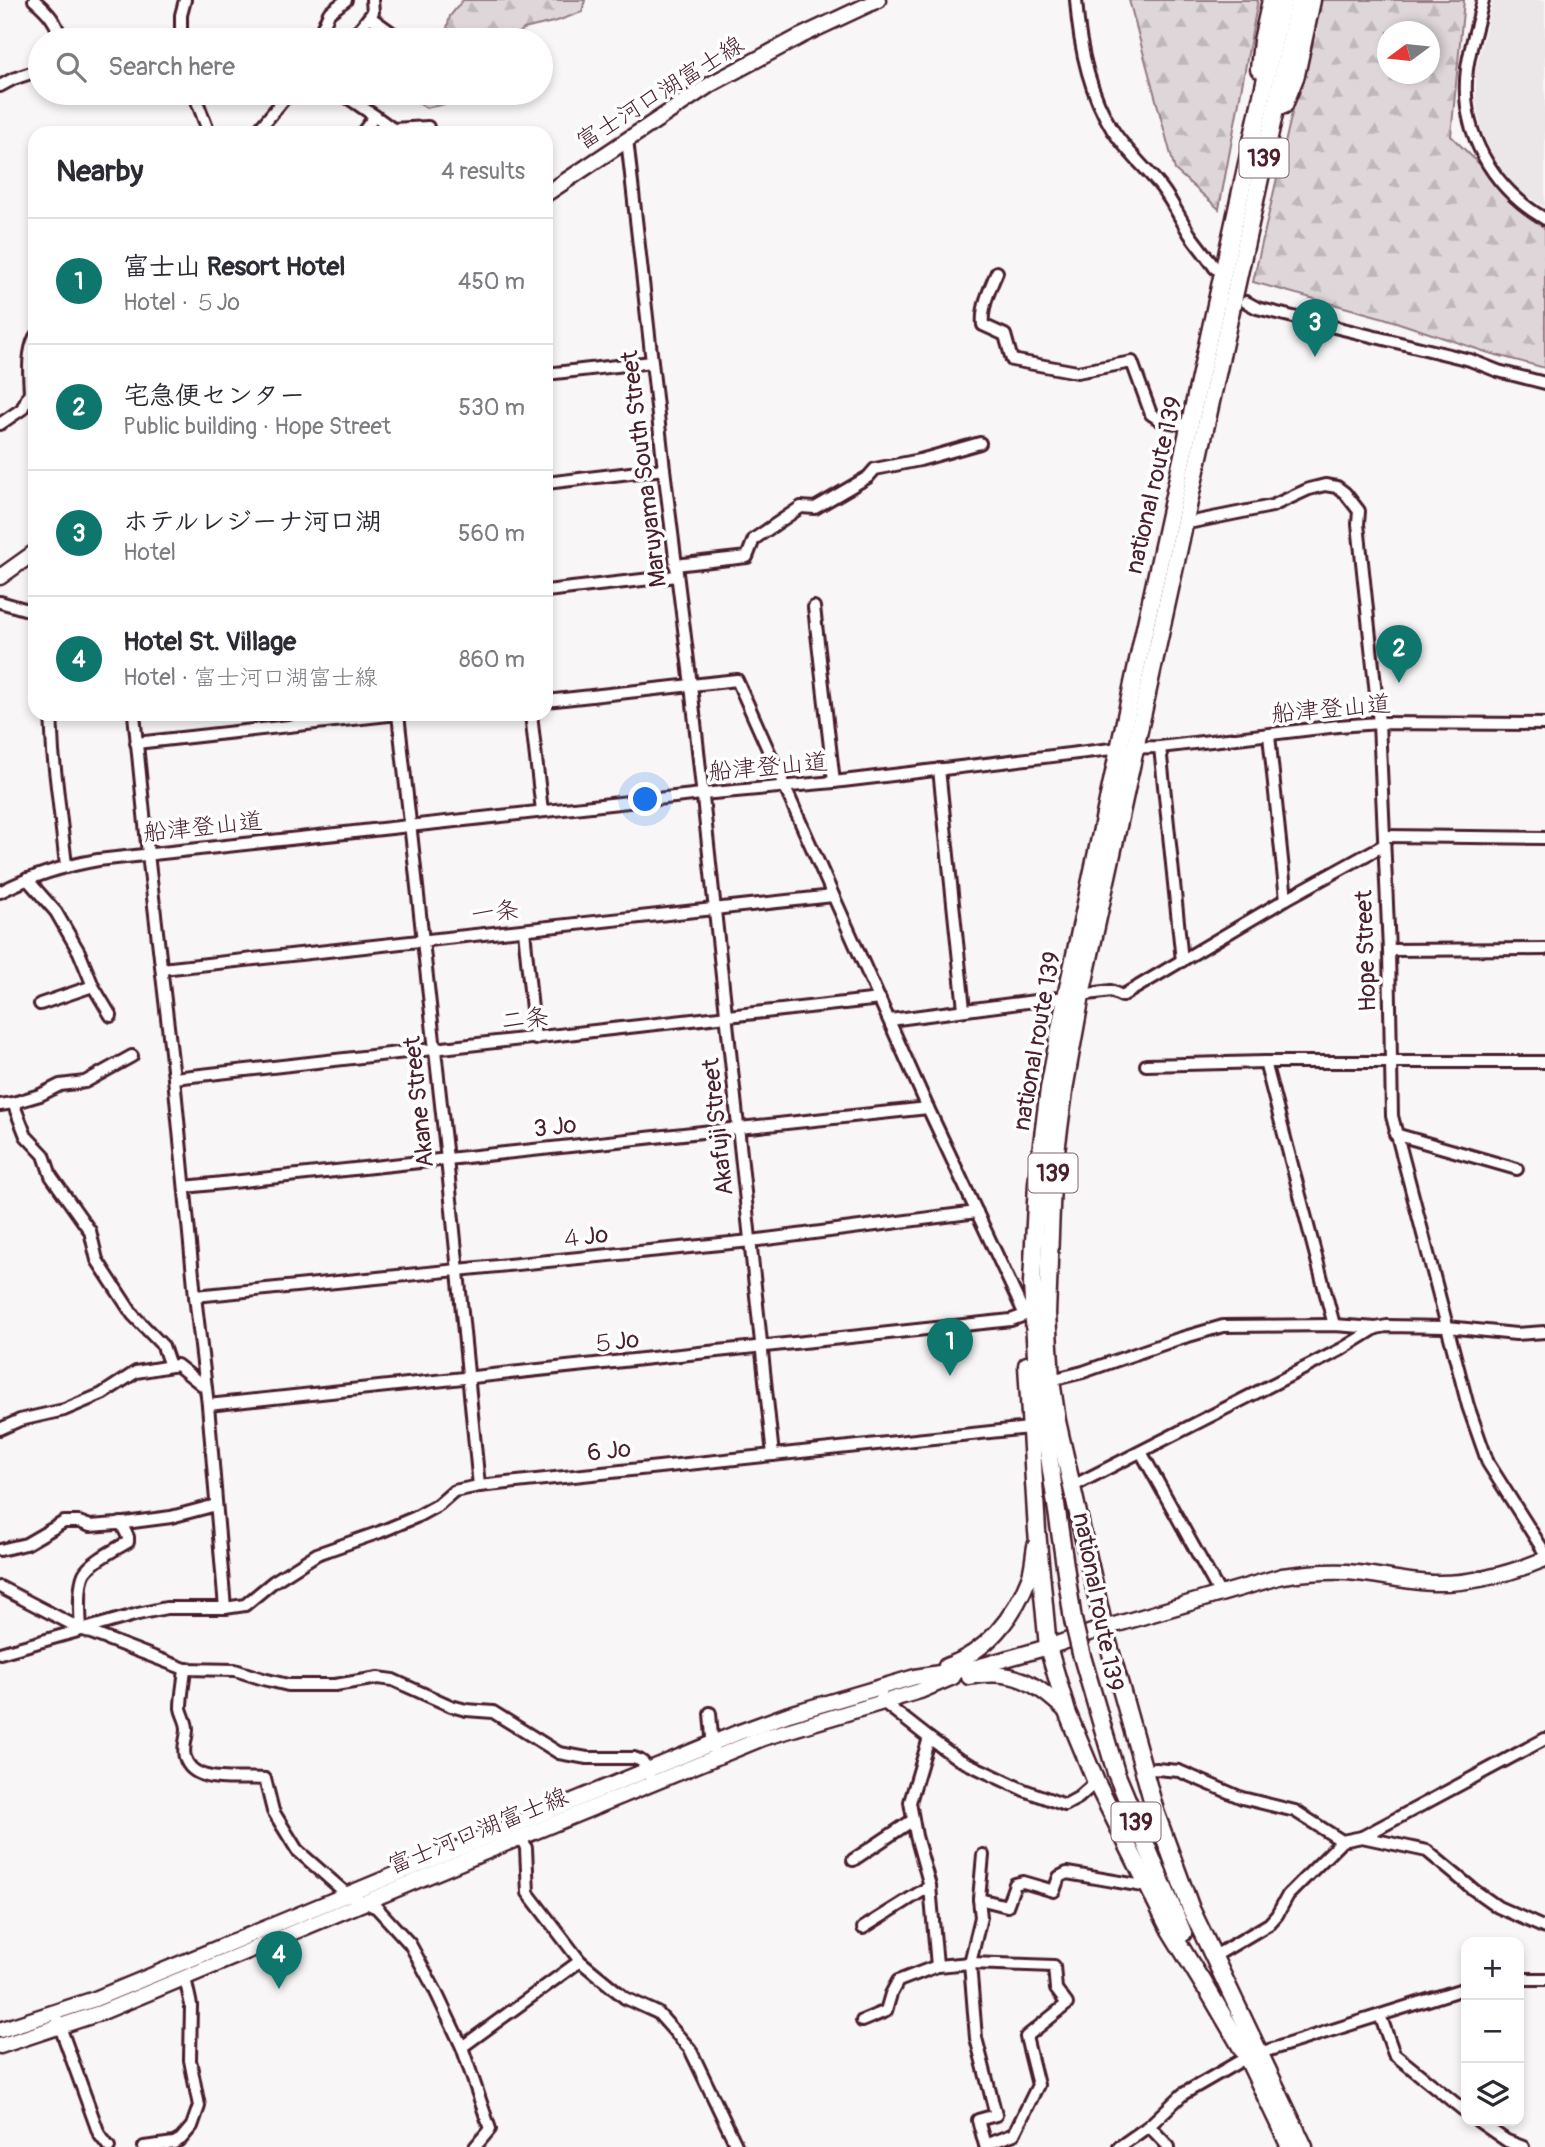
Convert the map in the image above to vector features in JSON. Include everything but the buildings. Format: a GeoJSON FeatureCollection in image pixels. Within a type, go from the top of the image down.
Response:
{"type":"FeatureCollection","features":[{"type":"Feature","properties":{"kind":"highway"},"geometry":{"type":"LineString","coordinates":[[1260,140],[1262,41],[1271,0]]}},
{"type":"Feature","properties":{"kind":"highway","name":"national route 139"},"geometry":{"type":"LineString","coordinates":[[1128,747],[1183,524],[1260,140],[1283,0]]}},
{"type":"Feature","properties":{"kind":"highway","name":"national route 139"},"geometry":{"type":"LineString","coordinates":[[1299,0],[1260,140],[1190,426],[1128,747],[1074,996],[1049,1088],[1039,1170],[1032,1283],[1037,1375],[1073,1620],[1099,1721],[1116,1773],[1205,1987],[1252,2055],[1304,2147]]}},
{"type":"Feature","properties":{"kind":"highway"},"geometry":{"type":"LineString","coordinates":[[1260,140],[1296,75],[1312,0]]}},
{"type":"Feature","properties":{"kind":"highway","name":"national route 139"},"geometry":{"type":"LineString","coordinates":[[1074,996],[1052,1181],[1047,1314],[1051,1380],[1057,1422],[1104,1628],[1160,1826],[1191,1909],[1213,1956],[1290,2147]]}},
{"type":"Feature","properties":{"kind":"highway"},"geometry":{"type":"LineString","coordinates":[[1032,1283],[1025,1315],[1029,1428],[1048,1647],[1067,1713],[1096,1782],[1170,1930],[1205,1987]]}},
{"type":"Feature","properties":{"kind":"main road","name":"富士河口湖富士線"},"geometry":{"type":"LineString","coordinates":[[553,189],[711,84],[878,0]]}},
{"type":"Feature","properties":{"kind":"main road"},"geometry":{"type":"LineString","coordinates":[[0,577],[28,557]]}},
{"type":"Feature","properties":{"kind":"main road"},"geometry":{"type":"LineString","coordinates":[[918,1684],[965,1658],[996,1634],[1015,1607],[1030,1575],[1037,1531]]}},
{"type":"Feature","properties":{"kind":"main road","name":"富士河口湖富士線"},"geometry":{"type":"LineString","coordinates":[[0,2046],[176,1967],[348,1895],[651,1778],[713,1759],[881,1695],[1282,1576],[1311,1572],[1350,1572],[1410,1582],[1464,1582],[1491,1578],[1545,1559]]}},
{"type":"Feature","properties":{"kind":"main road"},"geometry":{"type":"LineString","coordinates":[[918,1684],[983,1674],[1013,1676],[1041,1689],[1067,1713]]}},
{"type":"Feature","properties":{"kind":"main road","name":"富士河口湖富士線"},"geometry":{"type":"LineString","coordinates":[[0,2031],[58,2020],[186,1978],[521,1837],[651,1778],[713,1743],[789,1714],[881,1695]]}},
{"type":"Feature","properties":{"kind":"street"},"geometry":{"type":"LineString","coordinates":[[34,0],[45,9],[58,28]]}},
{"type":"Feature","properties":{"kind":"street"},"geometry":{"type":"LineString","coordinates":[[181,28],[185,0]]}},
{"type":"Feature","properties":{"kind":"street"},"geometry":{"type":"LineString","coordinates":[[322,28],[329,13],[346,0]]}},
{"type":"Feature","properties":{"kind":"street"},"geometry":{"type":"LineString","coordinates":[[361,28],[373,12],[372,0]]}},
{"type":"Feature","properties":{"kind":"street"},"geometry":{"type":"LineString","coordinates":[[1076,0],[1084,51],[1096,94],[1106,117],[1127,149],[1161,187],[1215,268]]}},
{"type":"Feature","properties":{"kind":"street"},"geometry":{"type":"LineString","coordinates":[[1483,0],[1467,69],[1466,102],[1473,136],[1490,170],[1512,196],[1545,219]]}},
{"type":"Feature","properties":{"kind":"street"},"geometry":{"type":"LineString","coordinates":[[370,17],[385,28]]}},
{"type":"Feature","properties":{"kind":"street"},"geometry":{"type":"LineString","coordinates":[[0,86],[28,74]]}},
{"type":"Feature","properties":{"kind":"street"},"geometry":{"type":"LineString","coordinates":[[199,105],[207,126]]}},
{"type":"Feature","properties":{"kind":"street"},"geometry":{"type":"LineString","coordinates":[[263,126],[279,105]]}},
{"type":"Feature","properties":{"kind":"street"},"geometry":{"type":"LineString","coordinates":[[360,105],[389,126]]}},
{"type":"Feature","properties":{"kind":"street"},"geometry":{"type":"LineString","coordinates":[[367,126],[375,116]]}},
{"type":"Feature","properties":{"kind":"street","name":"Maruyama South Street"},"geometry":{"type":"LineString","coordinates":[[627,139],[702,794]]}},
{"type":"Feature","properties":{"kind":"street"},"geometry":{"type":"LineString","coordinates":[[997,272],[982,320],[983,325],[1005,335],[1012,360],[1077,372],[1132,362],[1151,414],[1160,420],[1190,426]]}},
{"type":"Feature","properties":{"kind":"street"},"geometry":{"type":"LineString","coordinates":[[1246,302],[1257,308],[1470,360],[1498,371],[1545,383]]}},
{"type":"Feature","properties":{"kind":"street"},"geometry":{"type":"LineString","coordinates":[[553,373],[652,362]]}},
{"type":"Feature","properties":{"kind":"street"},"geometry":{"type":"LineString","coordinates":[[0,424],[22,409],[28,399]]}},
{"type":"Feature","properties":{"kind":"street"},"geometry":{"type":"LineString","coordinates":[[553,590],[747,557],[754,539],[802,508],[815,508],[869,477],[875,469],[980,443]]}},
{"type":"Feature","properties":{"kind":"street"},"geometry":{"type":"LineString","coordinates":[[553,481],[664,469]]}},
{"type":"Feature","properties":{"kind":"street","name":"Hope Street"},"geometry":{"type":"LineString","coordinates":[[1183,524],[1272,506],[1309,489],[1325,485],[1345,493],[1359,511],[1358,524],[1379,723],[1389,950],[1392,1116],[1395,1134],[1468,1406],[1488,1463],[1545,1553]]}},
{"type":"Feature","properties":{"kind":"street"},"geometry":{"type":"LineString","coordinates":[[0,602],[28,610]]}},
{"type":"Feature","properties":{"kind":"street"},"geometry":{"type":"LineString","coordinates":[[814,607],[834,782]]}},
{"type":"Feature","properties":{"kind":"street"},"geometry":{"type":"LineString","coordinates":[[553,700],[737,680],[928,1108],[1025,1315]]}},
{"type":"Feature","properties":{"kind":"street"},"geometry":{"type":"LineString","coordinates":[[51,721],[66,865]]}},
{"type":"Feature","properties":{"kind":"street"},"geometry":{"type":"LineString","coordinates":[[0,1653],[166,1608],[225,1608],[208,1405],[134,721]]}},
{"type":"Feature","properties":{"kind":"street","name":"Akane Street"},"geometry":{"type":"LineString","coordinates":[[136,743],[335,721]]}},
{"type":"Feature","properties":{"kind":"street","name":"Akane Street"},"geometry":{"type":"LineString","coordinates":[[399,721],[447,1159],[479,1486]]}},
{"type":"Feature","properties":{"kind":"street"},"geometry":{"type":"LineString","coordinates":[[532,721],[542,811]]}},
{"type":"Feature","properties":{"kind":"street","name":"船津登山道"},"geometry":{"type":"LineString","coordinates":[[0,892],[66,865],[148,854],[702,794],[785,788],[1128,747],[1160,747],[1379,723],[1545,724]]}},
{"type":"Feature","properties":{"kind":"street"},"geometry":{"type":"LineString","coordinates":[[1269,735],[1286,899]]}},
{"type":"Feature","properties":{"kind":"street"},"geometry":{"type":"LineString","coordinates":[[1160,747],[1182,961]]}},
{"type":"Feature","properties":{"kind":"street"},"geometry":{"type":"LineString","coordinates":[[939,769],[964,1009]]}},
{"type":"Feature","properties":{"kind":"street","name":"Akafuji Street"},"geometry":{"type":"LineString","coordinates":[[702,794],[774,1455]]}},
{"type":"Feature","properties":{"kind":"street"},"geometry":{"type":"LineString","coordinates":[[890,1020],[1111,991],[1122,996],[1384,841],[1545,838]]}},
{"type":"Feature","properties":{"kind":"street"},"geometry":{"type":"LineString","coordinates":[[27,879],[56,912],[111,1016]]}},
{"type":"Feature","properties":{"kind":"street","name":"一条"},"geometry":{"type":"LineString","coordinates":[[162,969],[833,896]]}},
{"type":"Feature","properties":{"kind":"street"},"geometry":{"type":"LineString","coordinates":[[524,930],[535,1039]]}},
{"type":"Feature","properties":{"kind":"street"},"geometry":{"type":"LineString","coordinates":[[1389,950],[1545,949]]}},
{"type":"Feature","properties":{"kind":"street"},"geometry":{"type":"LineString","coordinates":[[40,1004],[93,986]]}},
{"type":"Feature","properties":{"kind":"street","name":"二条"},"geometry":{"type":"LineString","coordinates":[[174,1078],[880,999]]}},
{"type":"Feature","properties":{"kind":"street"},"geometry":{"type":"LineString","coordinates":[[0,1105],[40,1095],[60,1085],[85,1082],[132,1056]]}},
{"type":"Feature","properties":{"kind":"street"},"geometry":{"type":"LineString","coordinates":[[1265,1062],[1334,1325]]}},
{"type":"Feature","properties":{"kind":"street"},"geometry":{"type":"LineString","coordinates":[[1146,1065],[1265,1062],[1545,1062]]}},
{"type":"Feature","properties":{"kind":"street"},"geometry":{"type":"LineString","coordinates":[[13,1103],[26,1136],[44,1155],[51,1176],[90,1231],[97,1260],[133,1315],[163,1346],[170,1366]]}},
{"type":"Feature","properties":{"kind":"street","name":"3 Jo"},"geometry":{"type":"LineString","coordinates":[[185,1187],[928,1108]]}},
{"type":"Feature","properties":{"kind":"street"},"geometry":{"type":"LineString","coordinates":[[1395,1134],[1517,1169]]}},
{"type":"Feature","properties":{"kind":"street","name":"４Jo"},"geometry":{"type":"LineString","coordinates":[[195,1296],[751,1241],[977,1212]]}},
{"type":"Feature","properties":{"kind":"street","name":"５Jo"},"geometry":{"type":"LineString","coordinates":[[208,1405],[762,1348],[1011,1320],[1025,1315]]}},
{"type":"Feature","properties":{"kind":"street"},"geometry":{"type":"LineString","coordinates":[[1051,1380],[1223,1326],[1447,1327],[1516,1334],[1545,1332]]}},
{"type":"Feature","properties":{"kind":"street"},"geometry":{"type":"LineString","coordinates":[[1071,1487],[1342,1349],[1376,1328]]}},
{"type":"Feature","properties":{"kind":"street"},"geometry":{"type":"LineString","coordinates":[[0,1429],[20,1420],[64,1410],[102,1394],[136,1372],[177,1365],[206,1388]]}},
{"type":"Feature","properties":{"kind":"street","name":"6 Jo"},"geometry":{"type":"LineString","coordinates":[[225,1608],[246,1605],[273,1582],[317,1554],[416,1517],[438,1505],[454,1491],[479,1486],[1029,1428]]}},
{"type":"Feature","properties":{"kind":"street"},"geometry":{"type":"LineString","coordinates":[[1141,1452],[1220,1594]]}},
{"type":"Feature","properties":{"kind":"street"},"geometry":{"type":"LineString","coordinates":[[0,1550],[26,1544],[64,1522],[79,1522],[90,1526],[121,1523],[171,1517],[216,1505]]}},
{"type":"Feature","properties":{"kind":"street"},"geometry":{"type":"LineString","coordinates":[[81,1629],[83,1577],[99,1560],[128,1542],[121,1523]]}},
{"type":"Feature","properties":{"kind":"street"},"geometry":{"type":"LineString","coordinates":[[0,1587],[81,1629],[185,1669],[235,1670],[288,1685],[335,1685],[379,1678],[393,1680],[458,1708],[493,1712],[559,1753],[587,1758],[641,1760],[651,1778]]}},
{"type":"Feature","properties":{"kind":"street"},"geometry":{"type":"LineString","coordinates":[[185,1669],[181,1710],[187,1729],[185,1757],[190,1766],[210,1777],[265,1779],[273,1811],[297,1850],[348,1895],[377,1908],[410,1944],[462,2047],[490,2129],[475,2147]]}},
{"type":"Feature","properties":{"kind":"street"},"geometry":{"type":"LineString","coordinates":[[881,1695],[929,1738],[958,1759],[1024,1790],[1065,1805],[1078,1798],[1096,1782]]}},
{"type":"Feature","properties":{"kind":"street"},"geometry":{"type":"LineString","coordinates":[[709,1713],[713,1759]]}},
{"type":"Feature","properties":{"kind":"street"},"geometry":{"type":"LineString","coordinates":[[929,1738],[910,1802],[930,1886],[937,1966]]}},
{"type":"Feature","properties":{"kind":"street"},"geometry":{"type":"LineString","coordinates":[[1213,1956],[1269,1924],[1288,1895],[1342,1841],[1362,1837],[1545,1739]]}},
{"type":"Feature","properties":{"kind":"street"},"geometry":{"type":"LineString","coordinates":[[1145,1770],[1179,1771],[1242,1798],[1295,1811],[1342,1841]]}},
{"type":"Feature","properties":{"kind":"street"},"geometry":{"type":"LineString","coordinates":[[853,1860],[913,1820]]}},
{"type":"Feature","properties":{"kind":"street"},"geometry":{"type":"LineString","coordinates":[[521,1837],[526,1847],[528,1893],[580,1961],[625,1997],[658,2013],[690,2049],[737,2147]]}},
{"type":"Feature","properties":{"kind":"street"},"geometry":{"type":"LineString","coordinates":[[1362,1837],[1427,1851],[1474,1891],[1498,1907],[1545,1928]]}},
{"type":"Feature","properties":{"kind":"street"},"geometry":{"type":"LineString","coordinates":[[862,2021],[886,2011],[898,1980],[937,1966],[970,1963],[1054,1966],[1056,1989],[1067,2004],[1026,2037],[1038,2085],[1014,2134],[985,2146],[978,2120],[996,2115],[976,2038],[970,1963],[981,1917],[979,1899],[983,1855]]}},
{"type":"Feature","properties":{"kind":"street"},"geometry":{"type":"LineString","coordinates":[[979,1899],[1007,1906],[1015,1884],[1023,1882],[1055,1891],[1059,1877],[1067,1873],[1149,1887]]}},
{"type":"Feature","properties":{"kind":"street"},"geometry":{"type":"LineString","coordinates":[[863,1928],[930,1886]]}},
{"type":"Feature","properties":{"kind":"street"},"geometry":{"type":"LineString","coordinates":[[462,2047],[580,1961]]}},
{"type":"Feature","properties":{"kind":"street"},"geometry":{"type":"LineString","coordinates":[[144,2147],[174,2143],[181,2139],[192,2126],[198,2106],[190,2060],[191,2005],[186,1978]]}},
{"type":"Feature","properties":{"kind":"street"},"geometry":{"type":"LineString","coordinates":[[1524,1979],[1545,1979]]}},
{"type":"Feature","properties":{"kind":"street"},"geometry":{"type":"LineString","coordinates":[[1119,2147],[1149,2126],[1183,2094],[1252,2055],[1461,1991]]}},
{"type":"Feature","properties":{"kind":"street"},"geometry":{"type":"LineString","coordinates":[[1380,2015],[1394,2054],[1461,2108]]}},
{"type":"Feature","properties":{"kind":"street"},"geometry":{"type":"LineString","coordinates":[[58,2020],[99,2134],[109,2147]]}},
{"type":"Feature","properties":{"kind":"street"},"geometry":{"type":"LineString","coordinates":[[1149,2126],[1169,2147]]}},
{"type":"Feature","properties":{"kind":"street"},"geometry":{"type":"LineString","coordinates":[[1485,2126],[1507,2141],[1524,2147]]}},
{"type":"Feature","properties":{"kind":"shaded area"},"geometry":{"type":"Polygon","coordinates":[[[1493,0],[1545,0],[1545,207],[1518,190],[1493,157],[1482,132],[1476,102],[1476,69],[1493,0]]]}},
{"type":"Feature","properties":{"kind":"green space"},"geometry":{"type":"Polygon","coordinates":[[[463,0],[585,0],[582,12],[528,28],[447,28],[450,16],[463,0]]]}},
{"type":"Feature","properties":{"kind":"green space"},"geometry":{"type":"Polygon","coordinates":[[[1129,0],[1258,0],[1219,209],[1175,170],[1129,0]]]}},
{"type":"Feature","properties":{"kind":"green space"},"geometry":{"type":"Polygon","coordinates":[[[1318,0],[1464,0],[1451,136],[1545,229],[1545,368],[1489,353],[1384,318],[1253,282],[1318,0]]]}},
{"type":"Feature","properties":{"kind":"place","name":"ホテルレジーナ河口湖"},"geometry":{"type":"Point","coordinates":[1315,357]}},
{"type":"Feature","properties":{"kind":"place","name":"宅急便センター"},"geometry":{"type":"Point","coordinates":[1399,683]}},
{"type":"Feature","properties":{"kind":"place","name":"富士山 Resort Hotel"},"geometry":{"type":"Point","coordinates":[950,1376]}},
{"type":"Feature","properties":{"kind":"place","name":"Hotel St. Village"},"geometry":{"type":"Point","coordinates":[279,1989]}}]}
